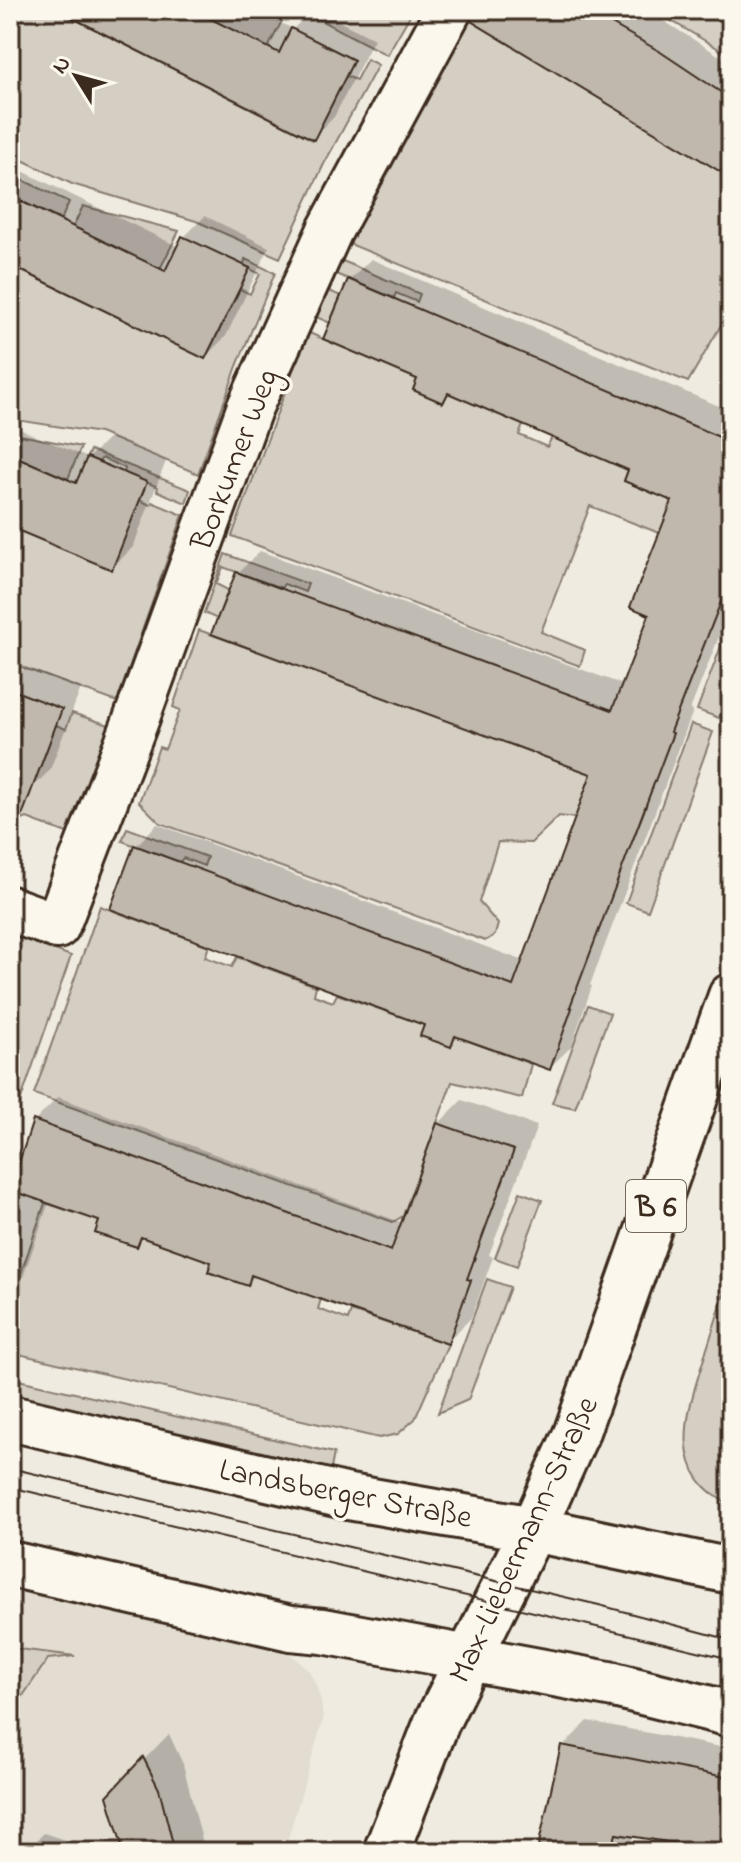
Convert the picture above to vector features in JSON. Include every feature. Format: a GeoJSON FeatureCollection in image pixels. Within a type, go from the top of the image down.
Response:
{"type":"FeatureCollection","features":[{"type":"Feature","properties":{"kind":"street","name":"Borkumer Weg"},"geometry":{"type":"LineString","coordinates":[[10,909],[57,926],[249,409],[330,230],[449,10]]}},
{"type":"Feature","properties":{"kind":"street","name":"Max-Liebermann-Straße"},"geometry":{"type":"LineString","coordinates":[[386,1852],[420,1760],[533,1529],[579,1426],[731,996]]}},
{"type":"Feature","properties":{"kind":"street","name":"Landsberger Straße"},"geometry":{"type":"LineString","coordinates":[[10,1418],[349,1497],[533,1529],[731,1571]]}},
{"type":"Feature","properties":{"kind":"street"},"geometry":{"type":"LineString","coordinates":[[10,1564],[291,1628],[323,1631],[614,1685],[731,1714]]}},
{"type":"Feature","properties":{"kind":"shaded area"},"geometry":{"type":"Polygon","coordinates":[[[10,10],[57,10],[313,140],[346,76],[356,80],[367,59],[378,65],[324,164],[280,258],[196,221],[72,184],[10,154],[10,10]]]}},
{"type":"Feature","properties":{"kind":"shaded area"},"geometry":{"type":"Polygon","coordinates":[[[193,10],[256,10],[284,17],[268,48],[193,10]]]}},
{"type":"Feature","properties":{"kind":"shaded area"},"geometry":{"type":"Polygon","coordinates":[[[301,10],[413,10],[387,55],[301,10]]]}},
{"type":"Feature","properties":{"kind":"shaded area"},"geometry":{"type":"Polygon","coordinates":[[[653,10],[731,10],[731,56],[653,10]]]}},
{"type":"Feature","properties":{"kind":"shaded area"},"geometry":{"type":"Polygon","coordinates":[[[468,19],[731,178],[731,308],[688,382],[345,242],[385,164],[391,167],[411,130],[405,126],[468,19]]]}},
{"type":"Feature","properties":{"kind":"shaded area"},"geometry":{"type":"Polygon","coordinates":[[[10,174],[69,202],[61,220],[10,196],[10,174]]]}},
{"type":"Feature","properties":{"kind":"shaded area"},"geometry":{"type":"Polygon","coordinates":[[[83,206],[179,231],[160,269],[73,227],[83,206]]]}},
{"type":"Feature","properties":{"kind":"shaded area"},"geometry":{"type":"Polygon","coordinates":[[[245,259],[275,273],[198,474],[100,433],[10,419],[10,265],[205,359],[240,289],[250,294],[260,274],[244,266],[245,259]]]}},
{"type":"Feature","properties":{"kind":"shaded area"},"geometry":{"type":"Polygon","coordinates":[[[338,259],[420,294],[417,302],[396,293],[394,298],[336,274],[329,291],[341,296],[330,323],[314,316],[338,259]]]}},
{"type":"Feature","properties":{"kind":"shaded area"},"geometry":{"type":"Polygon","coordinates":[[[307,332],[417,379],[413,390],[443,403],[448,393],[523,425],[519,435],[547,447],[552,437],[628,470],[624,481],[654,494],[658,484],[731,561],[590,506],[541,632],[585,650],[580,666],[232,536],[307,332]]]}},
{"type":"Feature","properties":{"kind":"shaded area"},"geometry":{"type":"Polygon","coordinates":[[[10,433],[81,447],[68,479],[10,454],[10,433]]]}},
{"type":"Feature","properties":{"kind":"shaded area"},"geometry":{"type":"Polygon","coordinates":[[[90,450],[190,490],[186,503],[124,473],[125,468],[102,458],[99,462],[87,457],[90,450]]]}},
{"type":"Feature","properties":{"kind":"shaded area"},"geometry":{"type":"Polygon","coordinates":[[[140,500],[183,515],[117,702],[10,663],[10,527],[140,500]]]}},
{"type":"Feature","properties":{"kind":"shaded area"},"geometry":{"type":"Polygon","coordinates":[[[225,554],[308,584],[305,592],[284,584],[281,588],[223,567],[216,584],[228,590],[217,619],[204,613],[225,554]]]}},
{"type":"Feature","properties":{"kind":"shaded area"},"geometry":{"type":"Polygon","coordinates":[[[199,630],[632,789],[629,800],[646,806],[633,839],[575,818],[559,816],[531,843],[498,842],[479,902],[498,924],[495,935],[485,941],[160,823],[139,802],[159,747],[165,749],[180,710],[173,707],[199,630]]]}},
{"type":"Feature","properties":{"kind":"shaded area"},"geometry":{"type":"Polygon","coordinates":[[[723,641],[731,644],[731,687],[719,718],[697,710],[723,641]]]}},
{"type":"Feature","properties":{"kind":"shaded area"},"geometry":{"type":"Polygon","coordinates":[[[72,713],[109,725],[72,829],[67,833],[27,818],[15,823],[10,838],[10,786],[56,725],[66,729],[72,713]]]}},
{"type":"Feature","properties":{"kind":"shaded area"},"geometry":{"type":"Polygon","coordinates":[[[691,724],[713,732],[648,911],[626,903],[691,724]]]}},
{"type":"Feature","properties":{"kind":"shaded area"},"geometry":{"type":"Polygon","coordinates":[[[127,828],[207,857],[204,866],[183,858],[180,862],[122,841],[127,828]]]}},
{"type":"Feature","properties":{"kind":"shaded area"},"geometry":{"type":"Polygon","coordinates":[[[100,906],[209,946],[205,957],[232,967],[237,957],[316,986],[314,995],[333,1002],[337,994],[424,1025],[451,1047],[455,1036],[531,1064],[522,1098],[452,1082],[403,1216],[393,1222],[34,1094],[100,906]]]}},
{"type":"Feature","properties":{"kind":"shaded area"},"geometry":{"type":"Polygon","coordinates":[[[10,933],[71,956],[10,1131],[10,933]]]}},
{"type":"Feature","properties":{"kind":"shaded area"},"geometry":{"type":"Polygon","coordinates":[[[588,1005],[610,1013],[575,1108],[552,1103],[588,1005]]]}},
{"type":"Feature","properties":{"kind":"shaded area"},"geometry":{"type":"Polygon","coordinates":[[[520,1192],[542,1200],[517,1266],[495,1258],[520,1192]]]}},
{"type":"Feature","properties":{"kind":"shaded area"},"geometry":{"type":"Polygon","coordinates":[[[45,1203],[99,1221],[96,1233],[137,1247],[141,1237],[211,1262],[208,1272],[247,1285],[251,1275],[321,1299],[318,1309],[348,1320],[351,1311],[448,1344],[415,1419],[398,1434],[379,1438],[10,1352],[10,1305],[45,1203]]]}},
{"type":"Feature","properties":{"kind":"shaded area"},"geometry":{"type":"Polygon","coordinates":[[[731,1272],[731,1505],[710,1492],[696,1476],[686,1439],[692,1397],[731,1272]]]}},
{"type":"Feature","properties":{"kind":"shaded area"},"geometry":{"type":"Polygon","coordinates":[[[487,1279],[510,1287],[468,1400],[438,1413],[487,1279]]]}},
{"type":"Feature","properties":{"kind":"shaded area"},"geometry":{"type":"Polygon","coordinates":[[[10,1378],[334,1453],[331,1469],[10,1394],[10,1378]]]}},
{"type":"Feature","properties":{"kind":"shaded area"},"geometry":{"type":"Polygon","coordinates":[[[10,1581],[278,1645],[309,1671],[321,1701],[323,1720],[284,1852],[10,1852],[10,1581]]]}},
{"type":"Feature","properties":{"kind":"shaded area"},"geometry":{"type":"Polygon","coordinates":[[[10,1648],[75,1656],[48,1659],[18,1703],[10,1703],[10,1648]]]}},
{"type":"Feature","properties":{"kind":"building"},"geometry":{"type":"Polygon","coordinates":[[[57,10],[193,10],[279,53],[291,28],[354,60],[314,140],[57,10]]]}},
{"type":"Feature","properties":{"kind":"building"},"geometry":{"type":"Polygon","coordinates":[[[474,10],[587,10],[659,51],[731,99],[731,178],[471,21],[474,10]]]}},
{"type":"Feature","properties":{"kind":"building"},"geometry":{"type":"Polygon","coordinates":[[[10,196],[165,271],[182,236],[250,268],[205,359],[10,265],[10,196]]]}},
{"type":"Feature","properties":{"kind":"building"},"geometry":{"type":"Polygon","coordinates":[[[348,279],[731,442],[731,576],[670,732],[673,733],[570,1007],[550,1070],[455,1036],[451,1047],[420,1036],[424,1025],[110,909],[134,845],[513,986],[591,774],[211,634],[236,572],[612,710],[649,615],[630,607],[672,501],[624,481],[628,470],[448,393],[443,403],[413,390],[417,379],[323,339],[348,279]]]}},
{"type":"Feature","properties":{"kind":"building"},"geometry":{"type":"Polygon","coordinates":[[[10,454],[76,483],[87,457],[147,482],[112,570],[10,527],[10,454]]]}},
{"type":"Feature","properties":{"kind":"building"},"geometry":{"type":"Polygon","coordinates":[[[10,689],[62,709],[14,837],[10,837],[10,689]]]}},
{"type":"Feature","properties":{"kind":"building"},"geometry":{"type":"Polygon","coordinates":[[[33,1120],[391,1251],[437,1123],[514,1150],[467,1279],[471,1280],[448,1344],[251,1275],[248,1286],[208,1272],[211,1262],[141,1237],[137,1247],[95,1233],[99,1221],[10,1190],[33,1120]]]}},
{"type":"Feature","properties":{"kind":"building"},"geometry":{"type":"Polygon","coordinates":[[[561,1745],[731,1778],[731,1852],[616,1834],[611,1852],[537,1852],[561,1745]]]}},
{"type":"Feature","properties":{"kind":"building"},"geometry":{"type":"Polygon","coordinates":[[[143,1757],[159,1789],[175,1852],[124,1852],[107,1796],[143,1757]]]}},
{"type":"Feature","properties":{"kind":"tram line"},"geometry":{"type":"LineString","coordinates":[[10,1468],[599,1605],[731,1640]]}},
{"type":"Feature","properties":{"kind":"tram line"},"geometry":{"type":"LineString","coordinates":[[10,1487],[731,1659]]}}]}
